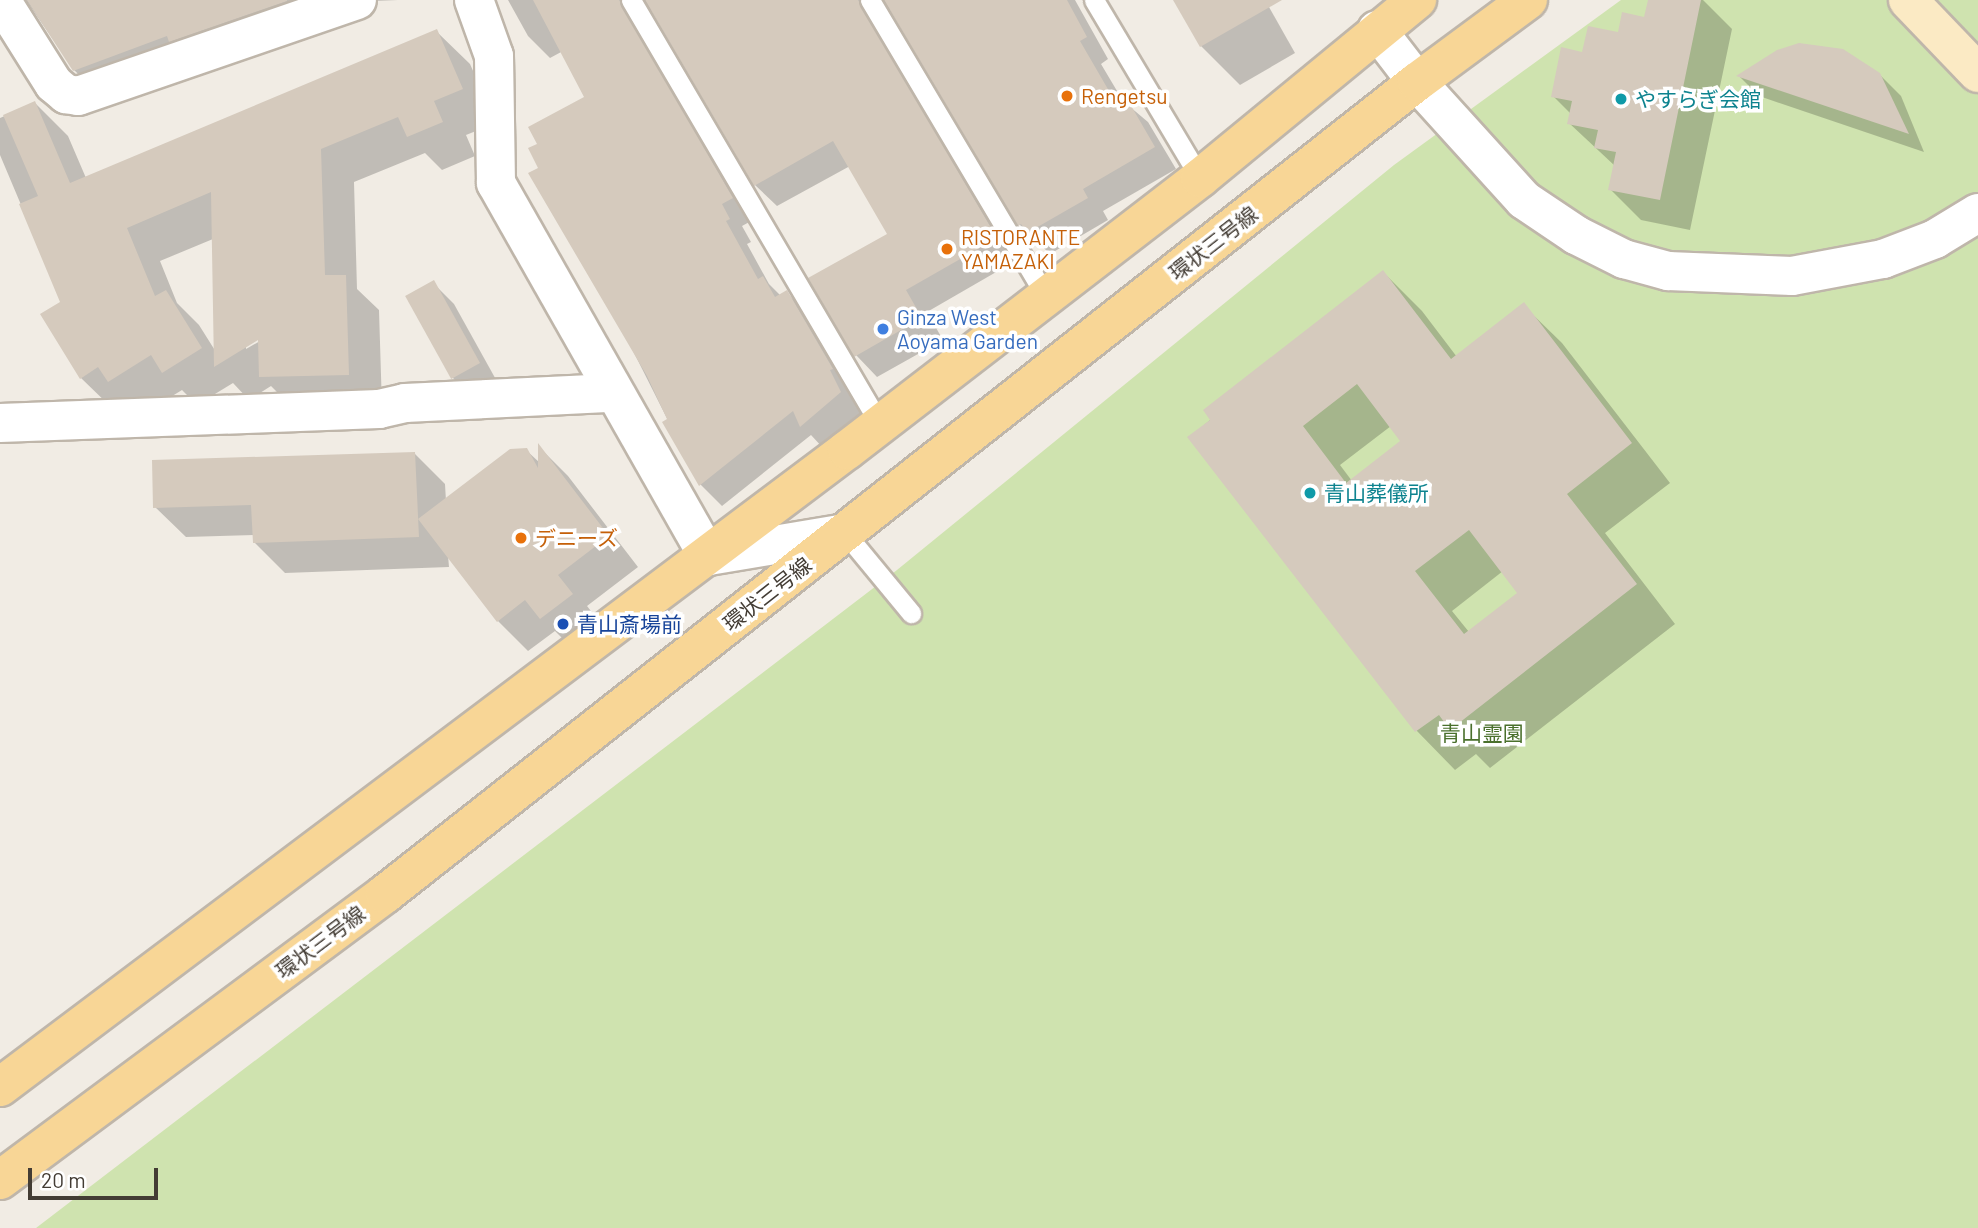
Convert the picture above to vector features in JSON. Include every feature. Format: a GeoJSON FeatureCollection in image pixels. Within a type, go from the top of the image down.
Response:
{"type":"FeatureCollection","features":[{"type":"Feature","properties":{"kind":"main road"},"geometry":{"type":"LineString","coordinates":[[0,1087],[880,425],[1200,178],[1377,30],[1417,0]]}},
{"type":"Feature","properties":{"kind":"main road","name":"環状三号線"},"geometry":{"type":"LineString","coordinates":[[0,1180],[385,894],[1417,82],[1528,0]]}},
{"type":"Feature","properties":{"kind":"main road"},"geometry":{"type":"LineString","coordinates":[[1908,0],[1978,72]]}},
{"type":"Feature","properties":{"kind":"street"},"geometry":{"type":"LineString","coordinates":[[3,16],[54,84],[66,94],[78,96],[357,0]]}},
{"type":"Feature","properties":{"kind":"street"},"geometry":{"type":"LineString","coordinates":[[474,0],[494,57],[496,183],[612,393],[708,556],[845,533]]}},
{"type":"Feature","properties":{"kind":"street"},"geometry":{"type":"LineString","coordinates":[[1377,30],[1417,82],[1524,200],[1576,235],[1624,259],[1668,271],[1792,276],[1882,259],[1935,239],[1978,213]]}},
{"type":"Feature","properties":{"kind":"street"},"geometry":{"type":"LineString","coordinates":[[0,423],[379,410],[405,403],[612,393]]}},
{"type":"Feature","properties":{"kind":"lane"},"geometry":{"type":"LineString","coordinates":[[631,0],[880,425]]}},
{"type":"Feature","properties":{"kind":"lane"},"geometry":{"type":"LineString","coordinates":[[870,0],[1046,297]]}},
{"type":"Feature","properties":{"kind":"lane"},"geometry":{"type":"LineString","coordinates":[[1094,0],[1200,178]]}},
{"type":"Feature","properties":{"kind":"lane"},"geometry":{"type":"LineString","coordinates":[[845,533],[911,613]]}},
{"type":"Feature","properties":{"kind":"green space","name":"青山霊園"},"geometry":{"type":"Polygon","coordinates":[[[1621,0],[1978,0],[1978,1228],[36,1228],[897,570],[1394,165],[1621,0]]]}},
{"type":"Feature","properties":{"kind":"building"},"geometry":{"type":"Polygon","coordinates":[[[27,0],[287,1],[169,42],[167,36],[73,71],[27,0]]]}},
{"type":"Feature","properties":{"kind":"building"},"geometry":{"type":"Polygon","coordinates":[[[533,0],[619,0],[733,198],[722,204],[730,219],[726,221],[758,279],[763,276],[775,297],[787,290],[833,369],[830,370],[841,392],[800,427],[793,411],[699,486],[662,422],[667,419],[647,376],[528,173],[538,168],[528,148],[537,144],[528,127],[584,97],[533,0]]]}},
{"type":"Feature","properties":{"kind":"building"},"geometry":{"type":"Polygon","coordinates":[[[645,0],[858,0],[997,238],[906,290],[922,318],[854,357],[808,278],[887,234],[833,141],[754,186],[645,0]]]}},
{"type":"Feature","properties":{"kind":"building"},"geometry":{"type":"Polygon","coordinates":[[[884,0],[1067,0],[1087,37],[1080,41],[1116,103],[1126,97],[1155,147],[1083,189],[1088,198],[1027,233],[1021,224],[1018,226],[884,0]]]}},
{"type":"Feature","properties":{"kind":"building"},"geometry":{"type":"Polygon","coordinates":[[[1173,0],[1282,0],[1200,47],[1173,0]]]}},
{"type":"Feature","properties":{"kind":"building","name":"やすらぎ会館"},"geometry":{"type":"Polygon","coordinates":[[[1648,0],[1701,0],[1660,200],[1608,190],[1616,152],[1594,148],[1598,130],[1567,124],[1572,101],[1551,97],[1561,47],[1582,52],[1588,26],[1618,32],[1622,12],[1644,17],[1648,0]]]}},
{"type":"Feature","properties":{"kind":"building"},"geometry":{"type":"Polygon","coordinates":[[[437,29],[463,89],[434,101],[443,122],[407,137],[398,117],[321,149],[325,275],[346,275],[349,375],[259,377],[258,340],[214,367],[211,192],[127,228],[155,296],[166,290],[202,348],[162,373],[151,355],[108,382],[98,367],[80,379],[40,314],[60,302],[19,204],[38,196],[3,115],[35,101],[70,183],[437,29]]]}},
{"type":"Feature","properties":{"kind":"building"},"geometry":{"type":"Polygon","coordinates":[[[1799,43],[1843,49],[1880,73],[1909,134],[1736,76],[1777,50],[1799,43]]]}},
{"type":"Feature","properties":{"kind":"building","name":"青山葬儀所"},"geometry":{"type":"Polygon","coordinates":[[[1383,270],[1451,359],[1524,302],[1632,443],[1567,494],[1637,584],[1450,730],[1439,715],[1415,732],[1187,437],[1210,420],[1203,410],[1383,270]],[[1357,384],[1303,426],[1346,483],[1400,441],[1357,384]],[[1469,530],[1415,571],[1464,634],[1517,593],[1469,530]]]}},
{"type":"Feature","properties":{"kind":"building"},"geometry":{"type":"Polygon","coordinates":[[[434,280],[480,363],[451,379],[405,296],[434,280]]]}},
{"type":"Feature","properties":{"kind":"building"},"geometry":{"type":"Polygon","coordinates":[[[538,443],[609,536],[558,575],[573,594],[540,619],[525,600],[497,622],[418,519],[510,449],[527,448],[538,468],[538,443]]]}},
{"type":"Feature","properties":{"kind":"building"},"geometry":{"type":"Polygon","coordinates":[[[415,452],[419,537],[253,543],[251,505],[153,508],[152,460],[415,452]]]}},
{"type":"Feature","properties":{"kind":"place","name":"Rengetsu"},"geometry":{"type":"Point","coordinates":[1067,96]}},
{"type":"Feature","properties":{"kind":"place","name":"やすらぎ会館"},"geometry":{"type":"Point","coordinates":[1621,99]}},
{"type":"Feature","properties":{"kind":"place","name":"RISTORANTE YAMAZAKI"},"geometry":{"type":"Point","coordinates":[947,249]}},
{"type":"Feature","properties":{"kind":"place","name":"Ginza West Aoyama Garden"},"geometry":{"type":"Point","coordinates":[883,329]}},
{"type":"Feature","properties":{"kind":"place","name":"青山葬儀所"},"geometry":{"type":"Point","coordinates":[1310,493]}},
{"type":"Feature","properties":{"kind":"place","name":"デニーズ"},"geometry":{"type":"Point","coordinates":[521,538]}},
{"type":"Feature","properties":{"kind":"place","name":"青山斎場前"},"geometry":{"type":"Point","coordinates":[563,624]}}]}
